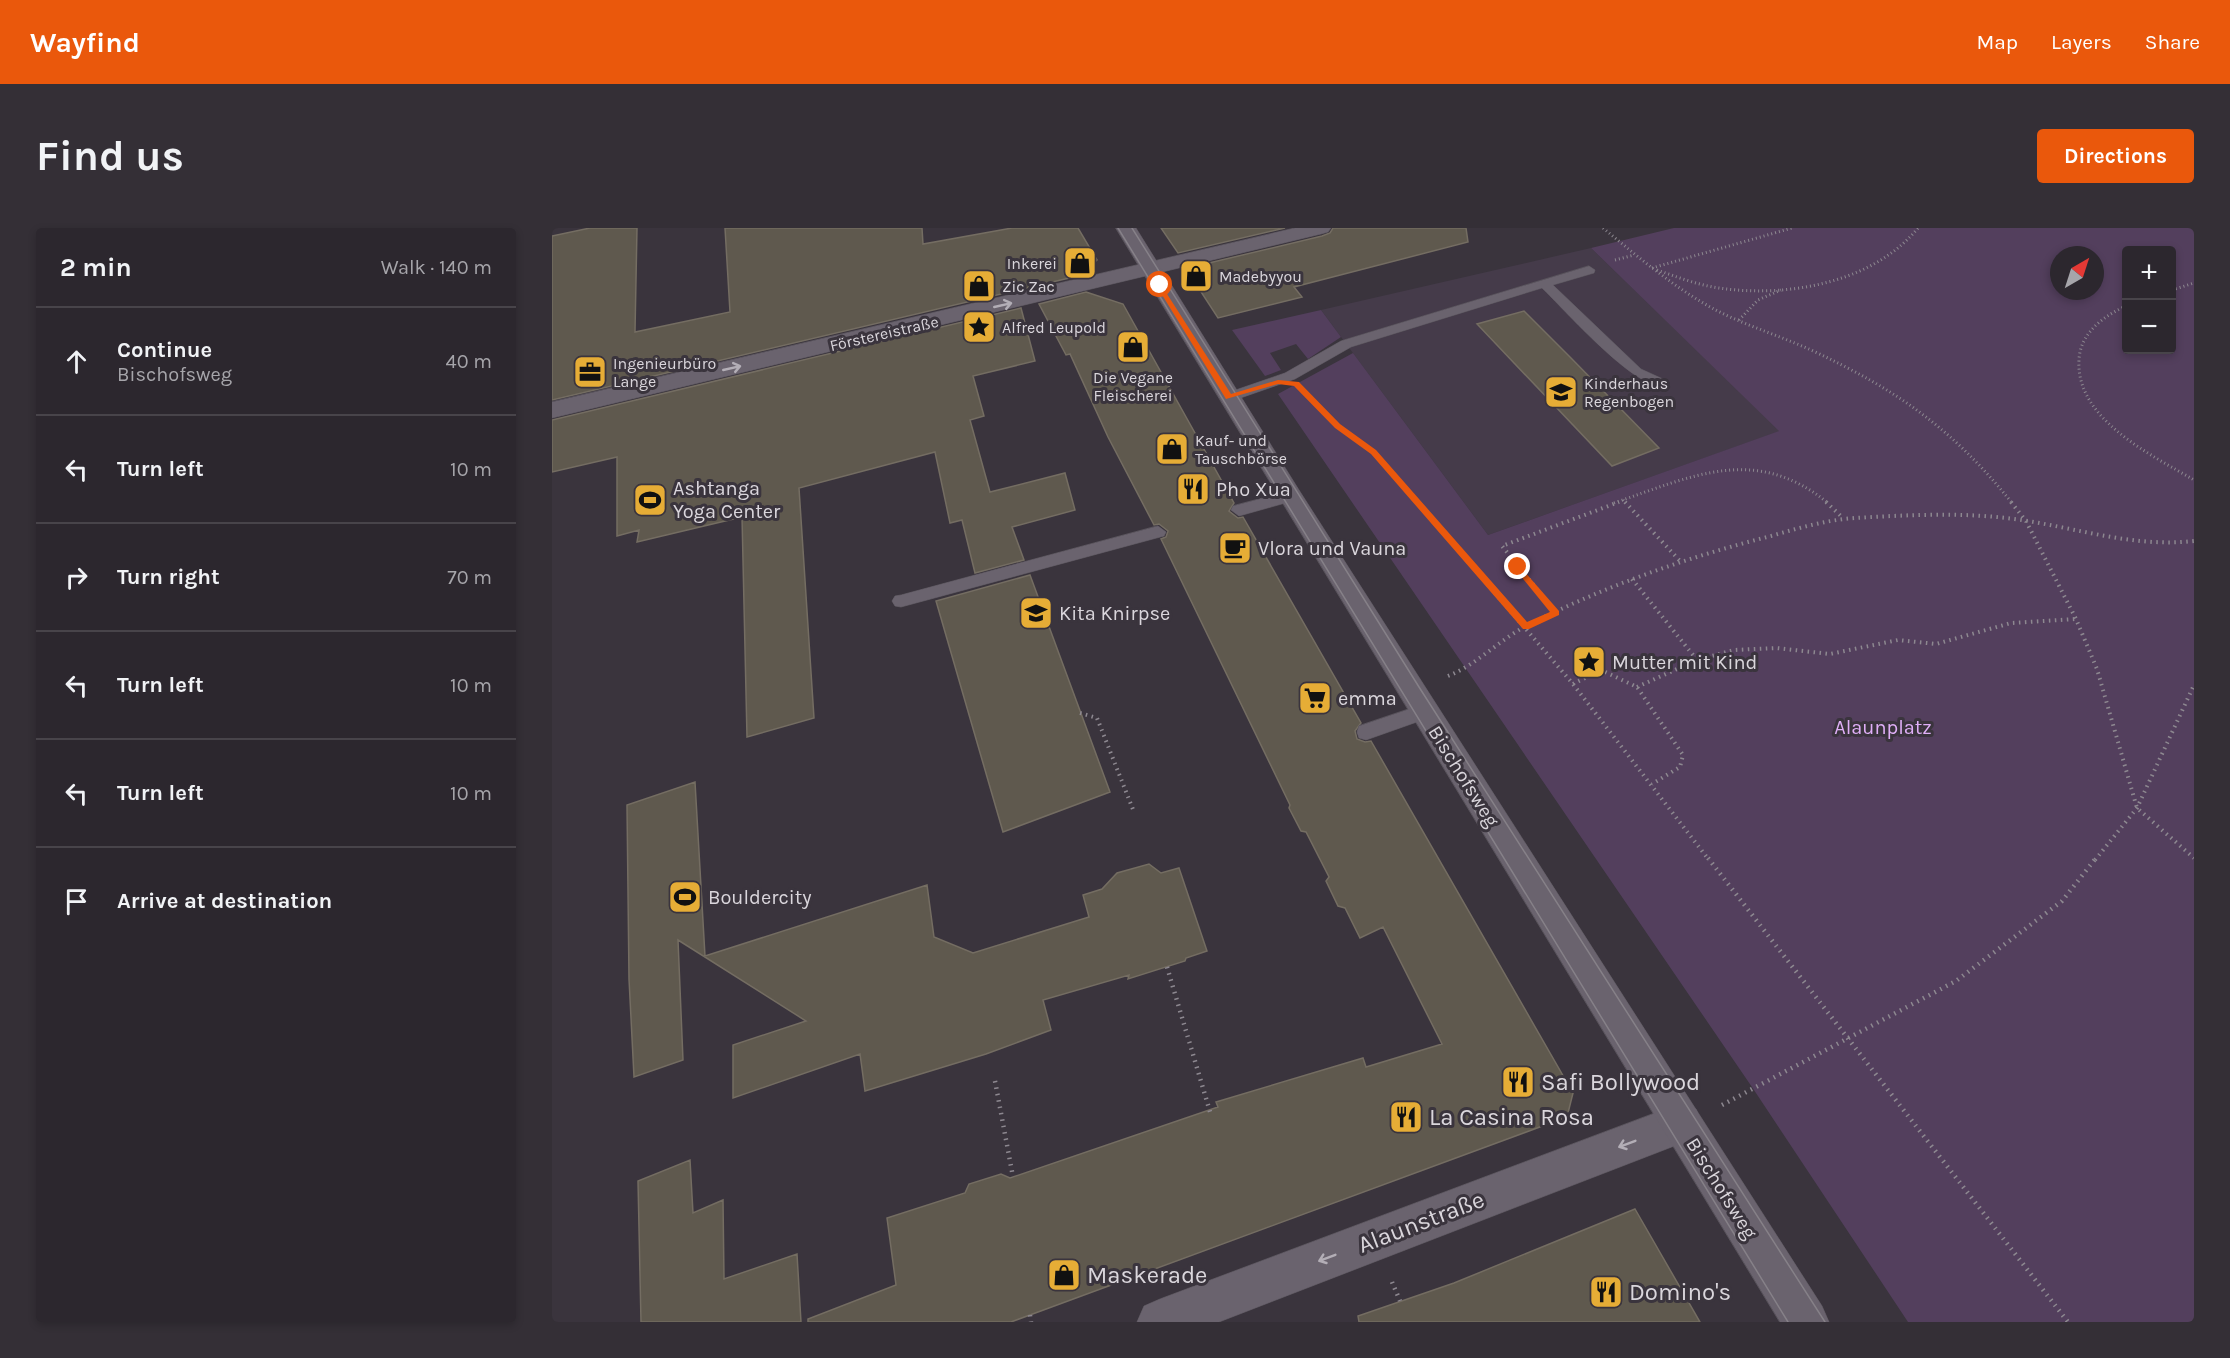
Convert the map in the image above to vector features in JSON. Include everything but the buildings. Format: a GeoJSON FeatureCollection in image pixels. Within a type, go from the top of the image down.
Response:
{"type":"FeatureCollection","features":[{"type":"Feature","properties":{"kind":"street","name":"Bischofsweg"},"geometry":{"type":"LineString","coordinates":[[1126,228],[1424,712],[1806,1322]]}},
{"type":"Feature","properties":{"kind":"street","name":"Förstereistraße"},"geometry":{"type":"LineString","coordinates":[[552,410],[1321,228]]}},
{"type":"Feature","properties":{"kind":"street","name":"Alaunstraße"},"geometry":{"type":"LineString","coordinates":[[1160,1322],[1682,1123]]}},
{"type":"Feature","properties":{"kind":"lane"},"geometry":{"type":"LineString","coordinates":[[1229,397],[1278,382],[1312,367],[1346,344],[1589,270]]}},
{"type":"Feature","properties":{"kind":"lane"},"geometry":{"type":"LineString","coordinates":[[1545,284],[1636,372],[1658,382]]}},
{"type":"Feature","properties":{"kind":"lane"},"geometry":{"type":"LineString","coordinates":[[1239,510],[1290,496]]}},
{"type":"Feature","properties":{"kind":"lane"},"geometry":{"type":"LineString","coordinates":[[902,601],[1158,532]]}},
{"type":"Feature","properties":{"kind":"lane"},"geometry":{"type":"LineString","coordinates":[[1366,732],[1424,712]]}},
{"type":"Feature","properties":{"kind":"path"},"geometry":{"type":"LineString","coordinates":[[1603,228],[1651,268],[1710,308],[1854,370],[1928,416],[1986,471],[2026,521],[2076,619],[2097,669],[2137,808],[2194,858]]}},
{"type":"Feature","properties":{"kind":"path"},"geometry":{"type":"LineString","coordinates":[[1651,268],[1792,228]]}},
{"type":"Feature","properties":{"kind":"path"},"geometry":{"type":"LineString","coordinates":[[1739,320],[1758,300],[1788,287],[1881,263],[1900,251],[1918,228]]}},
{"type":"Feature","properties":{"kind":"path"},"geometry":{"type":"LineString","coordinates":[[1651,268],[1688,282],[1721,288],[1755,290],[1788,287]]}},
{"type":"Feature","properties":{"kind":"path"},"geometry":{"type":"LineString","coordinates":[[2176,289],[2194,283]]}},
{"type":"Feature","properties":{"kind":"path"},"geometry":{"type":"LineString","coordinates":[[2122,309],[2096,322],[2087,333],[2078,358],[2078,371],[2089,401],[2116,429],[2194,480]]}},
{"type":"Feature","properties":{"kind":"path"},"geometry":{"type":"LineString","coordinates":[[1278,382],[1296,384],[1337,426],[1374,452],[1526,626],[1652,784],[2068,1322]]}},
{"type":"Feature","properties":{"kind":"path"},"geometry":{"type":"LineString","coordinates":[[1556,613],[1502,546],[1623,500],[1713,471],[1751,469],[1782,475],[1810,488],[1844,518]]}},
{"type":"Feature","properties":{"kind":"path"},"geometry":{"type":"LineString","coordinates":[[1623,500],[1681,562]]}},
{"type":"Feature","properties":{"kind":"path"},"geometry":{"type":"LineString","coordinates":[[1466,669],[1526,626],[1632,579],[1722,548],[1844,518],[1936,516],[2026,521],[2129,542],[2166,546],[2194,541]]}},
{"type":"Feature","properties":{"kind":"path"},"geometry":{"type":"LineString","coordinates":[[1632,579],[1697,660]]}},
{"type":"Feature","properties":{"kind":"path"},"geometry":{"type":"LineString","coordinates":[[1637,687],[1697,660],[1734,650],[1776,648],[1830,654],[1898,640],[1936,644],[2011,623],[2076,619]]}},
{"type":"Feature","properties":{"kind":"path"},"geometry":{"type":"LineString","coordinates":[[1573,684],[1601,670],[1637,687],[1683,755],[1680,767],[1652,784]]}},
{"type":"Feature","properties":{"kind":"path"},"geometry":{"type":"LineString","coordinates":[[1682,1123],[1746,1095],[1848,1036],[1956,981],[2062,902],[2137,808],[2194,685]]}},
{"type":"Feature","properties":{"kind":"path"},"geometry":{"type":"LineString","coordinates":[[1080,713],[1097,718],[1134,812]]}},
{"type":"Feature","properties":{"kind":"path"},"geometry":{"type":"LineString","coordinates":[[1167,967],[1211,1115]]}},
{"type":"Feature","properties":{"kind":"path"},"geometry":{"type":"LineString","coordinates":[[995,1081],[1013,1177]]}},
{"type":"Feature","properties":{"kind":"shaded area","name":"Kinderhaus Regenbogen"},"geometry":{"type":"Polygon","coordinates":[[[1591,248],[1780,431],[1488,535],[1321,310],[1591,248]]]}},
{"type":"Feature","properties":{"kind":"green space","name":"Alaunplatz"},"geometry":{"type":"Polygon","coordinates":[[[1674,228],[2194,228],[2194,1322],[1908,1322],[1754,1090],[1278,394],[1353,353],[1488,535],[1779,431],[1591,248],[1674,228]]]}},
{"type":"Feature","properties":{"kind":"green space"},"geometry":{"type":"Polygon","coordinates":[[[1321,310],[1341,337],[1308,359],[1296,344],[1270,353],[1281,370],[1265,376],[1232,330],[1321,310]]]}},
{"type":"Feature","properties":{"kind":"tram line"},"geometry":{"type":"LineString","coordinates":[[1118,228],[1788,1322]]}},
{"type":"Feature","properties":{"kind":"tram line"},"geometry":{"type":"LineString","coordinates":[[1132,228],[1419,687],[1825,1322]]}},
{"type":"Feature","properties":{"kind":"place","name":"Inkerei"},"geometry":{"type":"Point","coordinates":[1080,263]}},
{"type":"Feature","properties":{"kind":"place","name":"Madebyyou"},"geometry":{"type":"Point","coordinates":[1196,276]}},
{"type":"Feature","properties":{"kind":"place","name":"Zic Zac"},"geometry":{"type":"Point","coordinates":[979,286]}},
{"type":"Feature","properties":{"kind":"place","name":"Alfred Leupold"},"geometry":{"type":"Point","coordinates":[979,327]}},
{"type":"Feature","properties":{"kind":"place","name":"Die Vegane Fleischerei"},"geometry":{"type":"Point","coordinates":[1133,347]}},
{"type":"Feature","properties":{"kind":"place","name":"Ingenieurbüro Lange"},"geometry":{"type":"Point","coordinates":[590,372]}},
{"type":"Feature","properties":{"kind":"place","name":"Kinderhaus Regenbogen"},"geometry":{"type":"Point","coordinates":[1561,392]}},
{"type":"Feature","properties":{"kind":"place","name":"Kauf- und Tauschbörse"},"geometry":{"type":"Point","coordinates":[1172,449]}},
{"type":"Feature","properties":{"kind":"place","name":"Pho Xua"},"geometry":{"type":"Point","coordinates":[1193,489]}},
{"type":"Feature","properties":{"kind":"place","name":"Ashtanga Yoga Center"},"geometry":{"type":"Point","coordinates":[650,500]}},
{"type":"Feature","properties":{"kind":"place","name":"Vlora und Vauna"},"geometry":{"type":"Point","coordinates":[1235,548]}},
{"type":"Feature","properties":{"kind":"place","name":"Kita Knirpse"},"geometry":{"type":"Point","coordinates":[1036,613]}},
{"type":"Feature","properties":{"kind":"place","name":"Mutter mit Kind"},"geometry":{"type":"Point","coordinates":[1589,662]}},
{"type":"Feature","properties":{"kind":"place","name":"emma"},"geometry":{"type":"Point","coordinates":[1315,698]}},
{"type":"Feature","properties":{"kind":"place","name":"Bouldercity"},"geometry":{"type":"Point","coordinates":[685,897]}},
{"type":"Feature","properties":{"kind":"place","name":"Safi Bollywood"},"geometry":{"type":"Point","coordinates":[1518,1082]}},
{"type":"Feature","properties":{"kind":"place","name":"La Casina Rosa"},"geometry":{"type":"Point","coordinates":[1406,1117]}},
{"type":"Feature","properties":{"kind":"place","name":"Maskerade"},"geometry":{"type":"Point","coordinates":[1064,1275]}},
{"type":"Feature","properties":{"kind":"place","name":"Domino's"},"geometry":{"type":"Point","coordinates":[1606,1292]}},
{"type":"Feature","properties":{"kind":"route"},"geometry":{"type":"LineString","coordinates":[[1160,285],[1229,397],[1278,382],[1296,384],[1337,426],[1374,452],[1526,626],[1556,613],[1518,567]]}}]}
